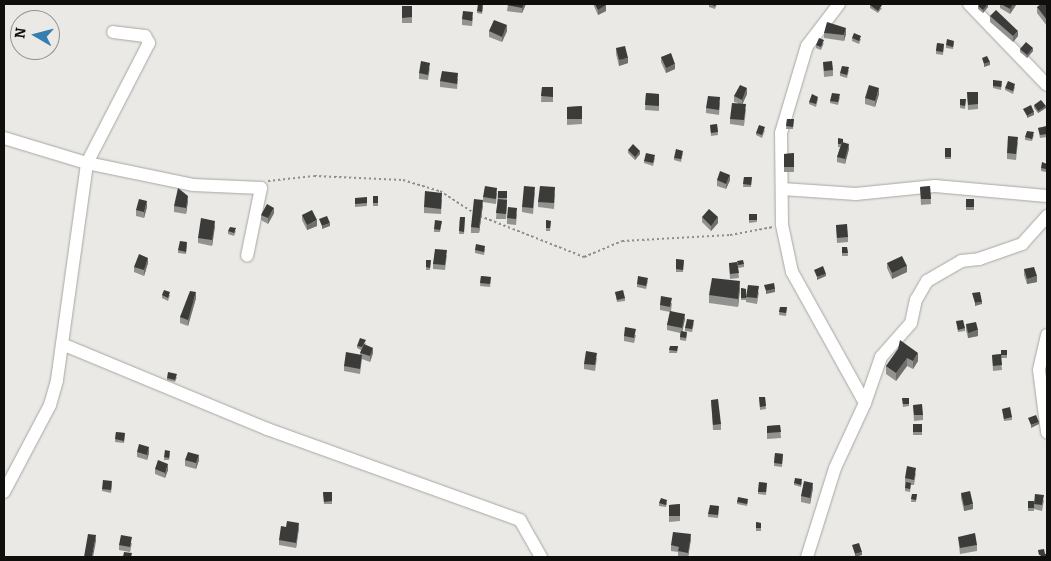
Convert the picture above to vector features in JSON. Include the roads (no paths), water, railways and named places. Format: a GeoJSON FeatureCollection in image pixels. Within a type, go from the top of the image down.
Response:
{"type":"FeatureCollection","features":[{"type":"Feature","properties":{"kind":"street"},"geometry":{"type":"LineString","coordinates":[[839,4],[807,46],[798,68],[782,133],[782,225],[798,287],[864,403]]}},
{"type":"Feature","properties":{"kind":"street"},"geometry":{"type":"LineString","coordinates":[[970,4],[1047,86]]}},
{"type":"Feature","properties":{"kind":"street"},"geometry":{"type":"LineString","coordinates":[[4,492],[50,405],[62,344],[87,163],[149,43],[145,36],[112,32]]}},
{"type":"Feature","properties":{"kind":"street"},"geometry":{"type":"LineString","coordinates":[[4,138],[87,163],[193,185],[261,188],[247,256]]}},
{"type":"Feature","properties":{"kind":"street"},"geometry":{"type":"LineString","coordinates":[[782,189],[856,194],[934,186],[1047,196]]}},
{"type":"Feature","properties":{"kind":"street"},"geometry":{"type":"LineString","coordinates":[[807,557],[835,468],[864,403],[881,358],[911,323],[916,300],[927,281],[960,261],[979,259],[1022,244],[1047,216]]}},
{"type":"Feature","properties":{"kind":"street"},"geometry":{"type":"LineString","coordinates":[[1047,336],[1039,364],[1047,432]]}},
{"type":"Feature","properties":{"kind":"street"},"geometry":{"type":"LineString","coordinates":[[62,344],[268,428],[520,520],[541,557]]}}]}
